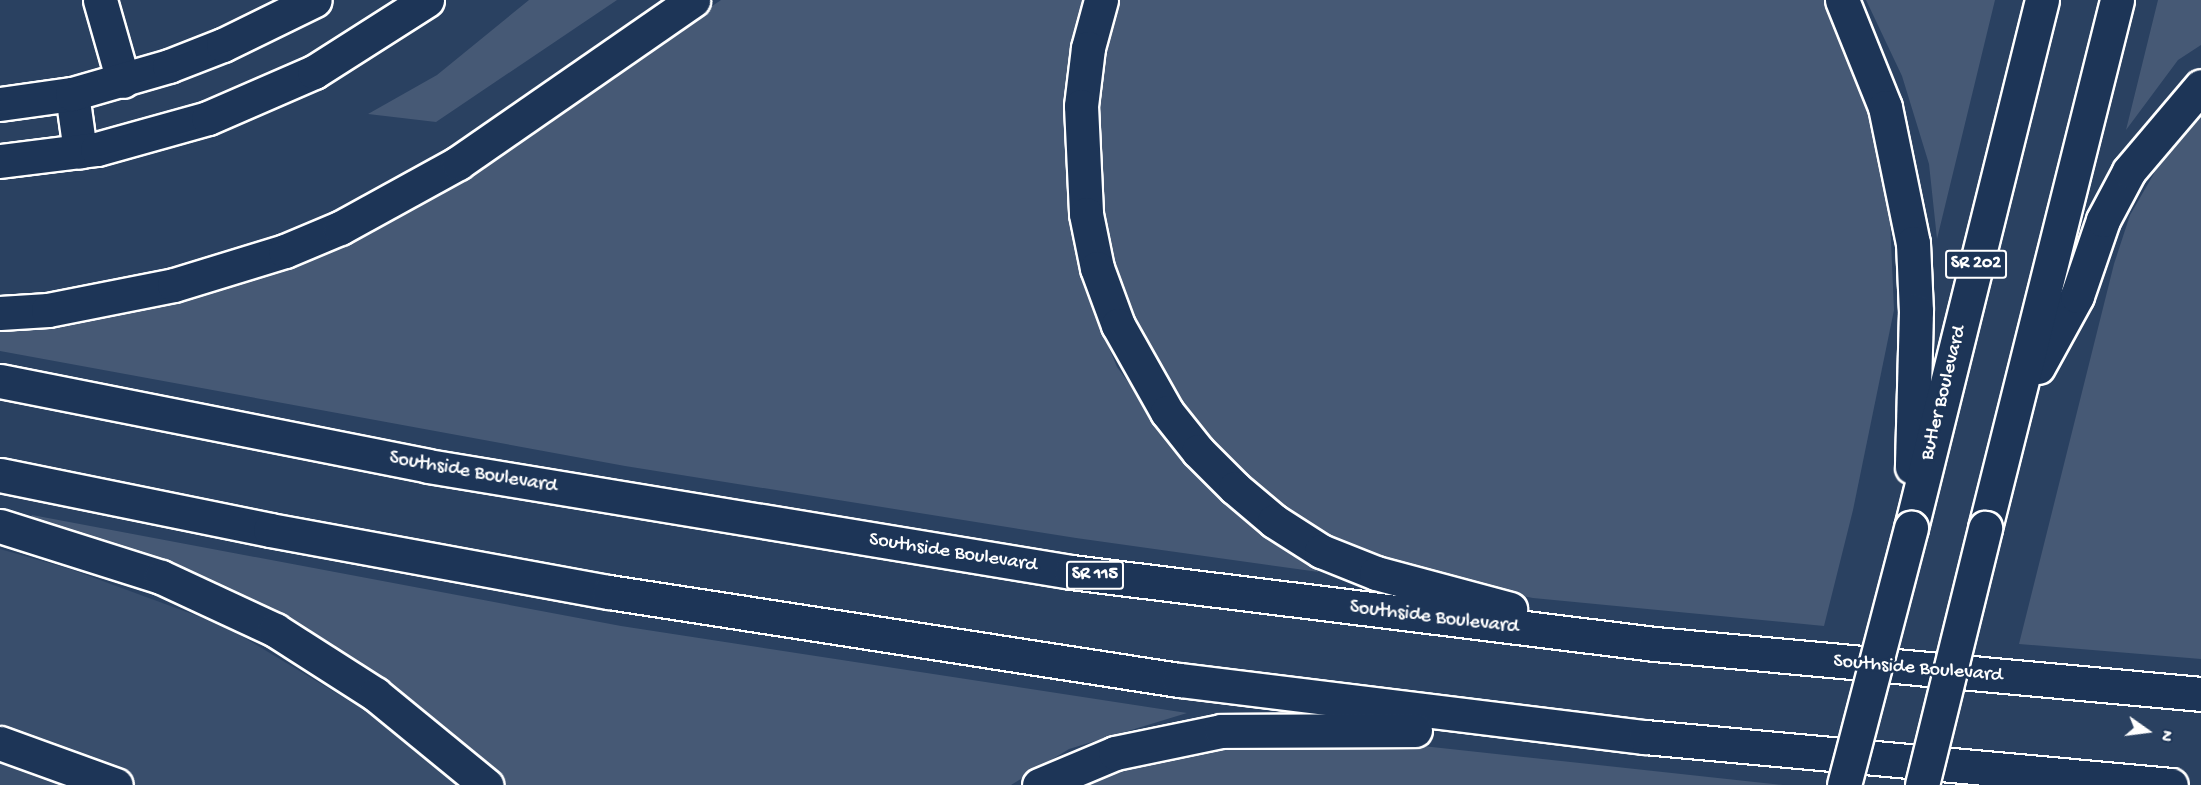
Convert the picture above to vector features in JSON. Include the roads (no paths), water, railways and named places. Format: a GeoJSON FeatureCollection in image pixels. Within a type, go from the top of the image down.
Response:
{"type":"FeatureCollection","features":[{"type":"Feature","properties":{"kind":"main road"},"geometry":{"type":"LineString","coordinates":[[100,0],[123,81]]}},
{"type":"Feature","properties":{"kind":"main road"},"geometry":{"type":"LineString","coordinates":[[0,104],[72,94],[123,81],[223,45],[287,8],[315,0]]}},
{"type":"Feature","properties":{"kind":"main road"},"geometry":{"type":"LineString","coordinates":[[0,161],[80,151],[165,132],[262,96],[314,72],[427,0]]}},
{"type":"Feature","properties":{"kind":"main road"},"geometry":{"type":"LineString","coordinates":[[0,313],[48,310],[174,285],[285,251],[340,228],[458,164],[693,0]]}},
{"type":"Feature","properties":{"kind":"main road"},"geometry":{"type":"LineString","coordinates":[[1101,0],[1088,48],[1082,106],[1086,214],[1097,268],[1118,325],[1167,412],[1198,451],[1274,521],[1321,551],[1376,573],[1441,592],[1655,644]]}},
{"type":"Feature","properties":{"kind":"main road"},"geometry":{"type":"LineString","coordinates":[[1842,0],[1886,107],[1913,243],[1916,311],[1911,528]]}},
{"type":"Feature","properties":{"kind":"main road","name":"Butler Boulevard"},"geometry":{"type":"LineString","coordinates":[[1844,785],[1911,528],[2042,0]]}},
{"type":"Feature","properties":{"kind":"main road"},"geometry":{"type":"LineString","coordinates":[[1922,785],[2117,0]]}},
{"type":"Feature","properties":{"kind":"main road"},"geometry":{"type":"LineString","coordinates":[[2017,405],[2078,296],[2103,220],[2129,171],[2201,86]]}},
{"type":"Feature","properties":{"kind":"main road"},"geometry":{"type":"LineString","coordinates":[[72,94],[80,151]]}},
{"type":"Feature","properties":{"kind":"main road","name":"Southside Boulevard"},"geometry":{"type":"LineString","coordinates":[[0,381],[329,448],[837,536],[1176,586],[1655,644],[2201,694]]}},
{"type":"Feature","properties":{"kind":"main road"},"geometry":{"type":"LineString","coordinates":[[0,475],[270,530],[724,612],[1179,680],[1645,737],[2118,782],[2171,785]]}},
{"type":"Feature","properties":{"kind":"main road"},"geometry":{"type":"LineString","coordinates":[[0,526],[161,577],[275,630],[375,694],[486,785]]}},
{"type":"Feature","properties":{"kind":"main road"},"geometry":{"type":"LineString","coordinates":[[2120,688],[2201,685]]}},
{"type":"Feature","properties":{"kind":"main road"},"geometry":{"type":"LineString","coordinates":[[1039,785],[1115,753],[1221,731],[1345,728],[1645,737]]}},
{"type":"Feature","properties":{"kind":"main road"},"geometry":{"type":"LineString","coordinates":[[5,753],[110,784]]}}]}
